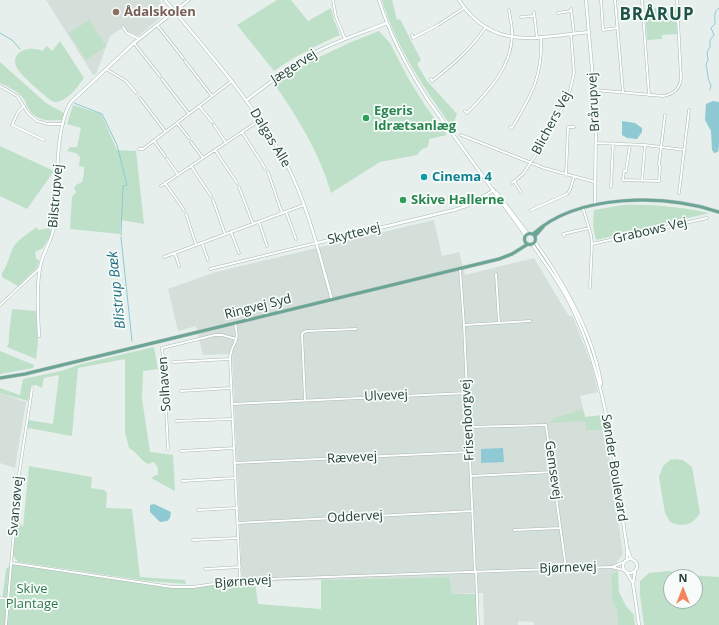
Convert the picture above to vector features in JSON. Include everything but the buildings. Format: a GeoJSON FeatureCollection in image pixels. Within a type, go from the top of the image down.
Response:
{"type":"FeatureCollection","features":[{"type":"Feature","properties":{"kind":"main road"},"geometry":{"type":"LineString","coordinates":[[530,243],[534,235],[549,221],[595,205],[621,201],[660,200],[685,203],[719,212]]}},
{"type":"Feature","properties":{"kind":"main road"},"geometry":{"type":"LineString","coordinates":[[530,243],[527,235],[534,235]]}},
{"type":"Feature","properties":{"kind":"main road","name":"Ringvej Syd"},"geometry":{"type":"LineString","coordinates":[[0,378],[25,374],[460,269],[499,259],[512,254],[530,243]]}},
{"type":"Feature","properties":{"kind":"street","name":"Dalgas Alle"},"geometry":{"type":"LineString","coordinates":[[165,0],[247,100],[285,161],[304,206],[317,243],[332,300]]}},
{"type":"Feature","properties":{"kind":"street","name":"Bilstrupvej"},"geometry":{"type":"LineString","coordinates":[[39,336],[38,315],[40,268],[44,250],[54,227],[60,139],[66,110],[72,102],[134,43],[189,0]]}},
{"type":"Feature","properties":{"kind":"street"},"geometry":{"type":"LineString","coordinates":[[333,0],[336,17],[345,39]]}},
{"type":"Feature","properties":{"kind":"street"},"geometry":{"type":"LineString","coordinates":[[379,0],[386,23],[406,65],[428,100],[527,235]]}},
{"type":"Feature","properties":{"kind":"street"},"geometry":{"type":"LineString","coordinates":[[459,0],[464,8],[485,28],[512,38],[537,38],[589,32]]}},
{"type":"Feature","properties":{"kind":"street","name":"Brårupvej"},"geometry":{"type":"LineString","coordinates":[[586,0],[595,90],[595,205]]}},
{"type":"Feature","properties":{"kind":"street"},"geometry":{"type":"LineString","coordinates":[[601,0],[603,30],[618,28]]}},
{"type":"Feature","properties":{"kind":"street"},"geometry":{"type":"LineString","coordinates":[[615,0],[623,92]]}},
{"type":"Feature","properties":{"kind":"street"},"geometry":{"type":"LineString","coordinates":[[642,0],[649,94]]}},
{"type":"Feature","properties":{"kind":"street"},"geometry":{"type":"LineString","coordinates":[[595,90],[668,95],[676,91],[681,78],[677,0]]}},
{"type":"Feature","properties":{"kind":"street"},"geometry":{"type":"LineString","coordinates":[[412,35],[413,38],[438,25],[464,8]]}},
{"type":"Feature","properties":{"kind":"street"},"geometry":{"type":"LineString","coordinates":[[465,111],[467,113],[494,84],[507,59],[512,38],[509,10]]}},
{"type":"Feature","properties":{"kind":"street","name":"Blichers Vej"},"geometry":{"type":"LineString","coordinates":[[520,192],[513,182],[523,174],[550,132],[570,90],[573,80],[574,65],[571,10],[558,13]]}},
{"type":"Feature","properties":{"kind":"street"},"geometry":{"type":"LineString","coordinates":[[534,12],[537,38]]}},
{"type":"Feature","properties":{"kind":"street"},"geometry":{"type":"LineString","coordinates":[[522,17],[534,16]]}},
{"type":"Feature","properties":{"kind":"street","name":"Jægervej"},"geometry":{"type":"LineString","coordinates":[[247,100],[297,63],[313,54],[345,39],[386,23]]}},
{"type":"Feature","properties":{"kind":"street"},"geometry":{"type":"LineString","coordinates":[[157,25],[183,58]]}},
{"type":"Feature","properties":{"kind":"street"},"geometry":{"type":"LineString","coordinates":[[123,27],[127,33],[139,39]]}},
{"type":"Feature","properties":{"kind":"street"},"geometry":{"type":"LineString","coordinates":[[431,79],[432,81],[462,57],[470,49],[485,28]]}},
{"type":"Feature","properties":{"kind":"street"},"geometry":{"type":"LineString","coordinates":[[510,127],[512,128],[530,99],[534,88],[541,59],[541,37]]}},
{"type":"Feature","properties":{"kind":"street"},"geometry":{"type":"LineString","coordinates":[[134,43],[160,76]]}},
{"type":"Feature","properties":{"kind":"street"},"geometry":{"type":"LineString","coordinates":[[185,61],[212,96]]}},
{"type":"Feature","properties":{"kind":"street"},"geometry":{"type":"LineString","coordinates":[[106,69],[126,81],[136,93]]}},
{"type":"Feature","properties":{"kind":"street"},"geometry":{"type":"LineString","coordinates":[[162,79],[189,114]]}},
{"type":"Feature","properties":{"kind":"street"},"geometry":{"type":"LineString","coordinates":[[139,149],[143,149],[154,141],[165,131],[232,81]]}},
{"type":"Feature","properties":{"kind":"street"},"geometry":{"type":"LineString","coordinates":[[0,86],[17,96],[28,113],[37,121],[48,124],[63,124]]}},
{"type":"Feature","properties":{"kind":"street"},"geometry":{"type":"LineString","coordinates":[[140,98],[165,131]]}},
{"type":"Feature","properties":{"kind":"street"},"geometry":{"type":"LineString","coordinates":[[24,106],[18,112],[12,125],[44,140]]}},
{"type":"Feature","properties":{"kind":"street"},"geometry":{"type":"LineString","coordinates":[[199,106],[212,122]]}},
{"type":"Feature","properties":{"kind":"street"},"geometry":{"type":"LineString","coordinates":[[679,193],[689,110]]}},
{"type":"Feature","properties":{"kind":"street"},"geometry":{"type":"LineString","coordinates":[[630,144],[626,171],[624,171],[622,180],[659,181],[659,164],[665,115]]}},
{"type":"Feature","properties":{"kind":"street"},"geometry":{"type":"LineString","coordinates":[[161,186],[260,120]]}},
{"type":"Feature","properties":{"kind":"street"},"geometry":{"type":"LineString","coordinates":[[177,123],[189,138]]}},
{"type":"Feature","properties":{"kind":"street"},"geometry":{"type":"LineString","coordinates":[[214,126],[226,143]]}},
{"type":"Feature","properties":{"kind":"street"},"geometry":{"type":"LineString","coordinates":[[566,175],[568,127],[574,128]]}},
{"type":"Feature","properties":{"kind":"street"},"geometry":{"type":"LineString","coordinates":[[242,132],[265,168]]}},
{"type":"Feature","properties":{"kind":"street"},"geometry":{"type":"LineString","coordinates":[[460,135],[530,163],[566,175],[595,182]]}},
{"type":"Feature","properties":{"kind":"street"},"geometry":{"type":"LineString","coordinates":[[154,141],[165,156]]}},
{"type":"Feature","properties":{"kind":"street"},"geometry":{"type":"LineString","coordinates":[[191,142],[203,158]]}},
{"type":"Feature","properties":{"kind":"street"},"geometry":{"type":"LineString","coordinates":[[596,143],[645,145],[685,150]]}},
{"type":"Feature","properties":{"kind":"street"},"geometry":{"type":"LineString","coordinates":[[611,187],[613,143]]}},
{"type":"Feature","properties":{"kind":"street"},"geometry":{"type":"LineString","coordinates":[[642,180],[645,145]]}},
{"type":"Feature","properties":{"kind":"street"},"geometry":{"type":"LineString","coordinates":[[215,150],[237,183]]}},
{"type":"Feature","properties":{"kind":"street"},"geometry":{"type":"LineString","coordinates":[[167,159],[178,174]]}},
{"type":"Feature","properties":{"kind":"street"},"geometry":{"type":"LineString","coordinates":[[191,166],[211,196]]}},
{"type":"Feature","properties":{"kind":"street"},"geometry":{"type":"LineString","coordinates":[[268,172],[282,214]]}},
{"type":"Feature","properties":{"kind":"street"},"geometry":{"type":"LineString","coordinates":[[531,210],[567,194],[570,190],[574,177]]}},
{"type":"Feature","properties":{"kind":"street"},"geometry":{"type":"LineString","coordinates":[[165,183],[184,210]]}},
{"type":"Feature","properties":{"kind":"street"},"geometry":{"type":"LineString","coordinates":[[239,187],[253,224]]}},
{"type":"Feature","properties":{"kind":"street","name":"Skyttevej"},"geometry":{"type":"LineString","coordinates":[[210,269],[454,210],[469,205],[494,190]]}},
{"type":"Feature","properties":{"kind":"street"},"geometry":{"type":"LineString","coordinates":[[213,200],[225,234]]}},
{"type":"Feature","properties":{"kind":"street"},"geometry":{"type":"LineString","coordinates":[[164,257],[304,206]]}},
{"type":"Feature","properties":{"kind":"street"},"geometry":{"type":"LineString","coordinates":[[583,208],[592,244],[590,287]]}},
{"type":"Feature","properties":{"kind":"street"},"geometry":{"type":"LineString","coordinates":[[286,212],[296,239]]}},
{"type":"Feature","properties":{"kind":"street"},"geometry":{"type":"LineString","coordinates":[[186,214],[196,245]]}},
{"type":"Feature","properties":{"kind":"street","name":"Grabows Vej"},"geometry":{"type":"LineString","coordinates":[[592,244],[707,218]]}},
{"type":"Feature","properties":{"kind":"street"},"geometry":{"type":"LineString","coordinates":[[259,222],[267,246]]}},
{"type":"Feature","properties":{"kind":"street"},"geometry":{"type":"LineString","coordinates":[[564,236],[563,234],[589,228]]}},
{"type":"Feature","properties":{"kind":"street"},"geometry":{"type":"LineString","coordinates":[[231,232],[239,253]]}},
{"type":"Feature","properties":{"kind":"street"},"geometry":{"type":"LineString","coordinates":[[202,243],[208,260]]}},
{"type":"Feature","properties":{"kind":"street","name":"Sønder Boulevard"},"geometry":{"type":"LineString","coordinates":[[530,243],[559,283],[575,313],[592,357],[601,388],[627,548],[627,560]]}},
{"type":"Feature","properties":{"kind":"street"},"geometry":{"type":"LineString","coordinates":[[175,253],[179,266]]}},
{"type":"Feature","properties":{"kind":"street"},"geometry":{"type":"LineString","coordinates":[[0,305],[40,268]]}},
{"type":"Feature","properties":{"kind":"street","name":"Frisenborgvej"},"geometry":{"type":"LineString","coordinates":[[460,269],[476,572]]}},
{"type":"Feature","properties":{"kind":"street"},"geometry":{"type":"LineString","coordinates":[[496,274],[499,322]]}},
{"type":"Feature","properties":{"kind":"street"},"geometry":{"type":"LineString","coordinates":[[464,325],[530,321]]}},
{"type":"Feature","properties":{"kind":"street"},"geometry":{"type":"LineString","coordinates":[[235,323],[237,332],[236,339],[231,349],[230,359],[240,580]]}},
{"type":"Feature","properties":{"kind":"street"},"geometry":{"type":"LineString","coordinates":[[305,400],[302,334],[307,331],[356,329]]}},
{"type":"Feature","properties":{"kind":"street","name":"Solhaven"},"geometry":{"type":"LineString","coordinates":[[168,448],[162,348],[215,335],[222,335],[236,339]]}},
{"type":"Feature","properties":{"kind":"street"},"geometry":{"type":"LineString","coordinates":[[174,362],[230,359]]}},
{"type":"Feature","properties":{"kind":"street"},"geometry":{"type":"LineString","coordinates":[[181,391],[231,388]]}},
{"type":"Feature","properties":{"kind":"street","name":"Svansøvej"},"geometry":{"type":"LineString","coordinates":[[6,625],[20,463],[32,389]]}},
{"type":"Feature","properties":{"kind":"street","name":"Ulvevej"},"geometry":{"type":"LineString","coordinates":[[232,404],[467,393]]}},
{"type":"Feature","properties":{"kind":"street"},"geometry":{"type":"LineString","coordinates":[[176,421],[232,419]]}},
{"type":"Feature","properties":{"kind":"street","name":"Gemsevej"},"geometry":{"type":"LineString","coordinates":[[468,427],[546,425],[554,472],[566,568]]}},
{"type":"Feature","properties":{"kind":"street"},"geometry":{"type":"LineString","coordinates":[[181,451],[234,448]]}},
{"type":"Feature","properties":{"kind":"street","name":"Rævevej"},"geometry":{"type":"LineString","coordinates":[[234,463],[470,452]]}},
{"type":"Feature","properties":{"kind":"street"},"geometry":{"type":"LineString","coordinates":[[471,476],[554,472]]}},
{"type":"Feature","properties":{"kind":"street"},"geometry":{"type":"LineString","coordinates":[[182,481],[235,478]]}},
{"type":"Feature","properties":{"kind":"street"},"geometry":{"type":"LineString","coordinates":[[198,510],[237,508]]}},
{"type":"Feature","properties":{"kind":"street","name":"Oddervej"},"geometry":{"type":"LineString","coordinates":[[237,523],[473,511]]}},
{"type":"Feature","properties":{"kind":"street"},"geometry":{"type":"LineString","coordinates":[[514,530],[561,528]]}},
{"type":"Feature","properties":{"kind":"street"},"geometry":{"type":"LineString","coordinates":[[192,540],[238,538]]}},
{"type":"Feature","properties":{"kind":"street","name":"Sønder Boulevard"},"geometry":{"type":"LineString","coordinates":[[627,548],[631,559]]}},
{"type":"Feature","properties":{"kind":"street"},"geometry":{"type":"LineString","coordinates":[[633,584],[623,566],[624,562],[631,559],[637,564],[637,569],[634,572],[633,584],[639,625]]}},
{"type":"Feature","properties":{"kind":"street","name":"Bjørnevej"},"geometry":{"type":"LineString","coordinates":[[11,562],[172,587],[193,587],[240,580],[566,568],[611,567],[624,570]]}},
{"type":"Feature","properties":{"kind":"street","name":"Bjørnevej"},"geometry":{"type":"LineString","coordinates":[[611,567],[624,562]]}},
{"type":"Feature","properties":{"kind":"street"},"geometry":{"type":"LineString","coordinates":[[205,569],[240,567]]}},
{"type":"Feature","properties":{"kind":"street"},"geometry":{"type":"LineString","coordinates":[[476,572],[478,625]]}},
{"type":"Feature","properties":{"kind":"street"},"geometry":{"type":"LineString","coordinates":[[627,573],[634,572]]}},
{"type":"Feature","properties":{"kind":"street"},"geometry":{"type":"LineString","coordinates":[[0,598],[8,599]]}},
{"type":"Feature","properties":{"kind":"shaded area"},"geometry":{"type":"Polygon","coordinates":[[[46,0],[159,0],[167,12],[138,36],[128,32],[124,27],[110,36],[96,74],[93,75],[46,0]]]}},
{"type":"Feature","properties":{"kind":"shaded area"},"geometry":{"type":"Polygon","coordinates":[[[434,220],[442,256],[459,252],[465,275],[534,258],[568,315],[573,317],[592,366],[598,392],[580,396],[585,417],[603,415],[623,554],[617,562],[618,571],[611,574],[612,601],[617,610],[618,625],[534,625],[534,622],[518,621],[518,625],[484,625],[483,593],[452,594],[448,577],[242,582],[232,354],[203,355],[196,326],[178,331],[168,289],[216,272],[434,220]]]}},
{"type":"Feature","properties":{"kind":"shaded area"},"geometry":{"type":"Polygon","coordinates":[[[0,393],[26,402],[15,468],[0,463],[0,393]]]}},
{"type":"Feature","properties":{"kind":"green space"},"geometry":{"type":"Polygon","coordinates":[[[277,0],[291,0],[308,21],[331,8],[340,35],[306,51],[274,71],[237,25],[277,0]]]}},
{"type":"Feature","properties":{"kind":"green space"},"geometry":{"type":"Polygon","coordinates":[[[382,0],[392,0],[397,20],[400,19],[421,60],[417,64],[427,81],[457,114],[452,127],[421,82],[403,51],[382,0]]]}},
{"type":"Feature","properties":{"kind":"green space"},"geometry":{"type":"Polygon","coordinates":[[[660,8],[661,10],[676,9],[677,34],[662,35],[662,39],[647,40],[645,9],[660,8]]]}},
{"type":"Feature","properties":{"kind":"green space"},"geometry":{"type":"Polygon","coordinates":[[[89,20],[106,46],[86,60],[69,33],[89,20]]]}},
{"type":"Feature","properties":{"kind":"green space","name":"Egeris Idrætsanlæg"},"geometry":{"type":"Polygon","coordinates":[[[379,31],[390,43],[408,78],[426,107],[447,135],[429,139],[428,147],[422,149],[417,155],[380,162],[331,193],[315,150],[292,110],[275,85],[309,62],[379,31]]]}},
{"type":"Feature","properties":{"kind":"green space"},"geometry":{"type":"Polygon","coordinates":[[[60,41],[84,78],[74,91],[67,97],[54,102],[46,97],[23,76],[17,68],[15,62],[18,54],[22,51],[37,49],[42,51],[47,46],[52,51],[60,41]]]}},
{"type":"Feature","properties":{"kind":"green space"},"geometry":{"type":"Polygon","coordinates":[[[0,62],[46,103],[64,113],[62,120],[43,119],[35,116],[27,107],[22,96],[0,83],[0,62]]]}},
{"type":"Feature","properties":{"kind":"green space"},"geometry":{"type":"Polygon","coordinates":[[[73,105],[101,114],[117,150],[136,151],[144,224],[121,220],[120,234],[70,229],[72,197],[76,192],[74,189],[76,185],[82,182],[84,173],[84,167],[79,166],[80,157],[76,153],[67,151],[70,147],[77,147],[81,128],[67,124],[73,105]]]}},
{"type":"Feature","properties":{"kind":"green space"},"geometry":{"type":"Polygon","coordinates":[[[0,146],[54,171],[27,209],[0,196],[0,146]]]}},
{"type":"Feature","properties":{"kind":"green space"},"geometry":{"type":"Polygon","coordinates":[[[623,205],[667,206],[709,213],[596,240],[593,226],[594,210],[623,205]]]}},
{"type":"Feature","properties":{"kind":"green space"},"geometry":{"type":"Polygon","coordinates":[[[37,227],[38,230],[49,228],[52,232],[43,248],[35,252],[36,258],[39,261],[37,268],[18,286],[2,277],[2,273],[16,243],[37,227]]]}},
{"type":"Feature","properties":{"kind":"green space"},"geometry":{"type":"Polygon","coordinates":[[[12,309],[36,311],[38,342],[36,359],[7,347],[9,342],[12,309]]]}},
{"type":"Feature","properties":{"kind":"green space"},"geometry":{"type":"Polygon","coordinates":[[[154,347],[158,369],[143,371],[142,399],[150,452],[173,455],[175,491],[151,478],[158,474],[158,468],[154,462],[148,464],[129,448],[125,433],[125,359],[78,368],[72,436],[28,428],[28,420],[53,424],[59,375],[44,378],[42,388],[36,385],[31,386],[28,401],[0,393],[0,388],[20,395],[23,379],[61,371],[81,364],[154,347]]]}},
{"type":"Feature","properties":{"kind":"green space"},"geometry":{"type":"Polygon","coordinates":[[[0,351],[34,365],[33,368],[0,374],[0,351]]]}},
{"type":"Feature","properties":{"kind":"green space"},"geometry":{"type":"Polygon","coordinates":[[[583,409],[585,417],[603,415],[605,430],[586,430],[585,421],[549,423],[555,418],[583,409]]]}},
{"type":"Feature","properties":{"kind":"green space"},"geometry":{"type":"Polygon","coordinates":[[[670,460],[683,460],[692,467],[700,513],[691,523],[683,525],[670,522],[665,513],[659,477],[663,466],[670,460]]]}},
{"type":"Feature","properties":{"kind":"green space"},"geometry":{"type":"Polygon","coordinates":[[[29,466],[92,477],[91,488],[104,490],[107,493],[106,508],[132,509],[140,577],[185,580],[186,584],[147,581],[18,562],[13,556],[16,519],[23,527],[29,466]]]}},
{"type":"Feature","properties":{"kind":"green space","name":"Skive Plantage"},"geometry":{"type":"Polygon","coordinates":[[[13,564],[164,587],[187,587],[218,583],[255,582],[258,604],[321,609],[321,580],[449,577],[452,594],[476,594],[477,625],[0,625],[0,600],[2,600],[6,569],[13,564]]]}},
{"type":"Feature","properties":{"kind":"green space"},"geometry":{"type":"Polygon","coordinates":[[[618,571],[619,592],[626,606],[634,615],[635,625],[618,625],[617,610],[612,601],[611,574],[618,571]]]}},
{"type":"Feature","properties":{"kind":"green space"},"geometry":{"type":"Polygon","coordinates":[[[663,572],[663,609],[703,609],[703,576],[719,577],[719,625],[644,625],[640,595],[640,581],[649,573],[663,572]]]}},
{"type":"Feature","properties":{"kind":"water"},"geometry":{"type":"Polygon","coordinates":[[[713,101],[719,102],[719,146],[718,152],[714,153],[712,150],[711,131],[705,120],[706,104],[713,101]]]}},
{"type":"Feature","properties":{"kind":"water"},"geometry":{"type":"Polygon","coordinates":[[[622,121],[635,123],[642,128],[642,132],[637,139],[627,138],[622,135],[622,121]]]}},
{"type":"Feature","properties":{"kind":"water"},"geometry":{"type":"Polygon","coordinates":[[[503,448],[504,462],[481,463],[481,449],[503,448]]]}},
{"type":"Feature","properties":{"kind":"water"},"geometry":{"type":"Polygon","coordinates":[[[154,504],[171,512],[170,518],[167,521],[160,522],[150,512],[150,505],[154,504]]]}},
{"type":"Feature","properties":{"kind":"waterway"},"geometry":{"type":"LineString","coordinates":[[710,90],[711,85],[708,78],[706,65],[708,59],[707,52],[710,47],[710,40],[714,35],[711,28],[715,24],[715,13],[719,8]]}},
{"type":"Feature","properties":{"kind":"waterway","name":"Blistrup Bæk"},"geometry":{"type":"LineString","coordinates":[[0,33],[12,40],[20,49]]}},
{"type":"Feature","properties":{"kind":"waterway","name":"Blistrup Bæk"},"geometry":{"type":"LineString","coordinates":[[74,103],[102,114],[117,145],[127,185],[123,186],[121,235]]}},
{"type":"Feature","properties":{"kind":"waterway","name":"Blistrup Bæk"},"geometry":{"type":"LineString","coordinates":[[121,237],[132,341]]}},
{"type":"Feature","properties":{"kind":"place","name":"Ådalskolen"},"geometry":{"type":"Point","coordinates":[116,12]}},
{"type":"Feature","properties":{"kind":"place","name":"Egeris Idrætsanlæg"},"geometry":{"type":"Point","coordinates":[366,118]}},
{"type":"Feature","properties":{"kind":"place","name":"Cinema 4"},"geometry":{"type":"Point","coordinates":[424,177]}},
{"type":"Feature","properties":{"kind":"place","name":"Skive Hallerne"},"geometry":{"type":"Point","coordinates":[403,200]}},
{"type":"Feature","properties":{"kind":"district","name":"BRÅRUP"},"geometry":{"type":"Point","coordinates":[657,15]}}]}
